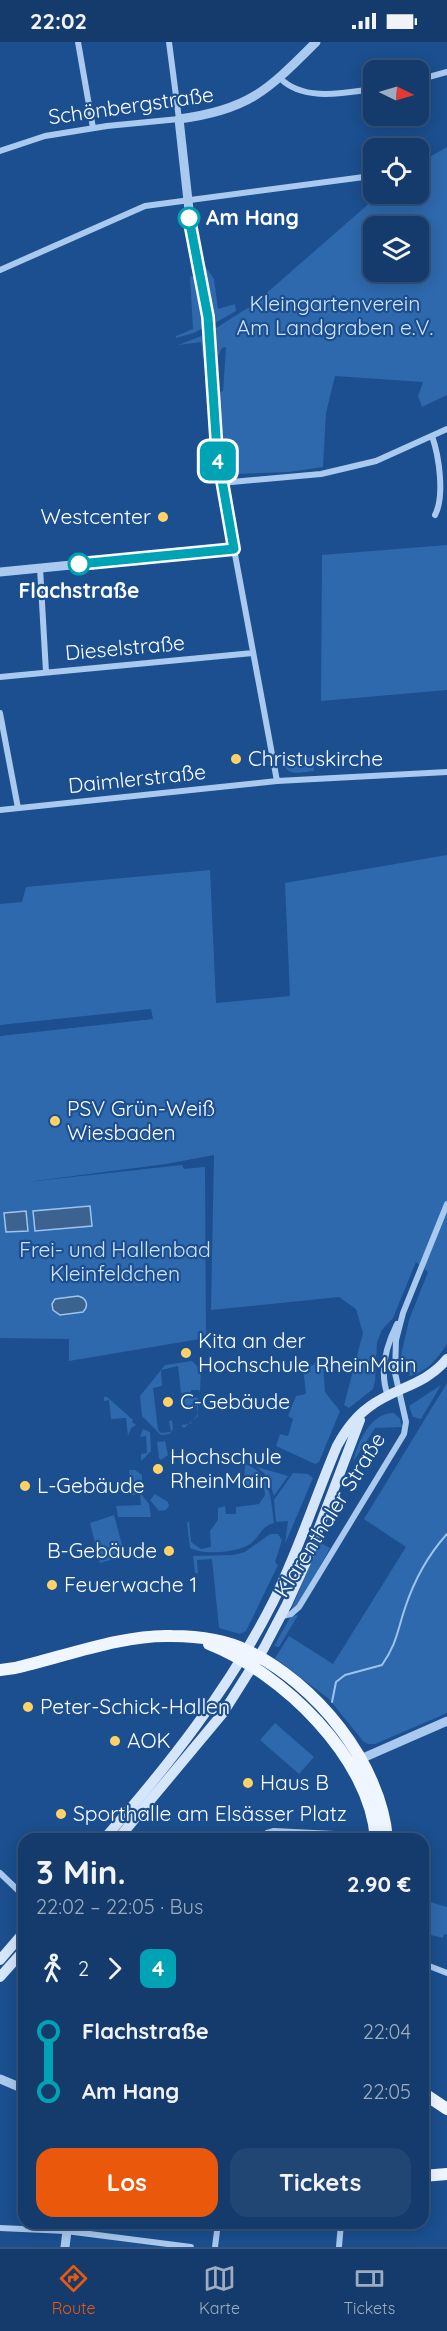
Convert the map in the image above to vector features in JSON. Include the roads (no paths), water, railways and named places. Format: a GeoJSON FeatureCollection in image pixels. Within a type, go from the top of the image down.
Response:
{"type":"FeatureCollection","features":[{"type":"Feature","properties":{"kind":"main road","name":"Klarenthaler Straße"},"geometry":{"type":"LineString","coordinates":[[109,1833],[175,1754],[244,1655],[282,1582],[337,1446],[349,1427],[368,1407],[429,1377],[447,1359]]}},
{"type":"Feature","properties":{"kind":"main road","name":"Klarenthaler Straße"},"geometry":{"type":"LineString","coordinates":[[123,1833],[206,1735],[256,1662],[306,1562],[345,1462],[354,1430],[368,1407]]}},
{"type":"Feature","properties":{"kind":"main road"},"geometry":{"type":"LineString","coordinates":[[0,1670],[134,1639],[182,1636],[217,1640],[289,1678],[322,1708],[349,1741],[355,1761],[380,1802],[380,1833]]}},
{"type":"Feature","properties":{"kind":"main road"},"geometry":{"type":"LineString","coordinates":[[0,1674],[15,1668]]}},
{"type":"Feature","properties":{"kind":"main road"},"geometry":{"type":"LineString","coordinates":[[0,1960],[18,1939]]}},
{"type":"Feature","properties":{"kind":"main road"},"geometry":{"type":"LineString","coordinates":[[0,1977],[18,1957]]}},
{"type":"Feature","properties":{"kind":"main road"},"geometry":{"type":"LineString","coordinates":[[429,2097],[447,2109]]}},
{"type":"Feature","properties":{"kind":"main road"},"geometry":{"type":"LineString","coordinates":[[429,2176],[447,2174]]}},
{"type":"Feature","properties":{"kind":"street"},"geometry":{"type":"LineString","coordinates":[[78,42],[93,128]]}},
{"type":"Feature","properties":{"kind":"street"},"geometry":{"type":"LineString","coordinates":[[169,42],[192,237],[208,317],[221,483],[277,781]]}},
{"type":"Feature","properties":{"kind":"street","name":"Schönbergstraße"},"geometry":{"type":"LineString","coordinates":[[0,151],[45,136],[93,128],[179,119],[211,114],[235,107],[257,95],[280,78],[316,42]]}},
{"type":"Feature","properties":{"kind":"street"},"geometry":{"type":"LineString","coordinates":[[429,77],[447,72]]}},
{"type":"Feature","properties":{"kind":"street"},"geometry":{"type":"LineString","coordinates":[[280,78],[288,87],[310,93],[363,90]]}},
{"type":"Feature","properties":{"kind":"street"},"geometry":{"type":"LineString","coordinates":[[0,270],[135,209],[363,177]]}},
{"type":"Feature","properties":{"kind":"street"},"geometry":{"type":"LineString","coordinates":[[221,483],[321,474],[376,461],[447,429]]}},
{"type":"Feature","properties":{"kind":"street"},"geometry":{"type":"LineString","coordinates":[[432,436],[437,453],[440,493],[439,506],[435,515]]}},
{"type":"Feature","properties":{"kind":"street"},"geometry":{"type":"LineString","coordinates":[[0,572],[234,549]]}},
{"type":"Feature","properties":{"kind":"street"},"geometry":{"type":"LineString","coordinates":[[40,568],[46,672]]}},
{"type":"Feature","properties":{"kind":"street","name":"Dieselstraße"},"geometry":{"type":"LineString","coordinates":[[0,677],[254,652]]}},
{"type":"Feature","properties":{"kind":"street"},"geometry":{"type":"LineString","coordinates":[[0,712],[18,808]]}},
{"type":"Feature","properties":{"kind":"street","name":"Daimlerstraße"},"geometry":{"type":"LineString","coordinates":[[0,810],[277,781],[447,772]]}},
{"type":"Feature","properties":{"kind":"street"},"geometry":{"type":"LineString","coordinates":[[393,1394],[384,1378],[386,1354],[391,1335],[403,1313],[447,1204]]}},
{"type":"Feature","properties":{"kind":"street"},"geometry":{"type":"LineString","coordinates":[[393,1394],[395,1355],[403,1313]]}},
{"type":"Feature","properties":{"kind":"street","name":"Klarenthaler Straße"},"geometry":{"type":"LineString","coordinates":[[281,1616],[291,1614],[299,1607],[404,1434],[406,1422],[393,1394]]}},
{"type":"Feature","properties":{"kind":"street"},"geometry":{"type":"LineString","coordinates":[[355,1761],[447,1721]]}},
{"type":"Feature","properties":{"kind":"street"},"geometry":{"type":"LineString","coordinates":[[267,1833],[274,1831],[304,1833]]}},
{"type":"Feature","properties":{"kind":"street"},"geometry":{"type":"LineString","coordinates":[[0,1873],[18,1890]]}},
{"type":"Feature","properties":{"kind":"street"},"geometry":{"type":"LineString","coordinates":[[429,1966],[447,1973]]}},
{"type":"Feature","properties":{"kind":"street"},"geometry":{"type":"LineString","coordinates":[[0,2079],[18,2086]]}},
{"type":"Feature","properties":{"kind":"street"},"geometry":{"type":"LineString","coordinates":[[0,2228],[18,2228]]}},
{"type":"Feature","properties":{"kind":"street"},"geometry":{"type":"LineString","coordinates":[[65,2247],[67,2229]]}},
{"type":"Feature","properties":{"kind":"street"},"geometry":{"type":"LineString","coordinates":[[79,2229],[191,2247]]}},
{"type":"Feature","properties":{"kind":"street"},"geometry":{"type":"LineString","coordinates":[[215,2247],[217,2229]]}},
{"type":"Feature","properties":{"kind":"street"},"geometry":{"type":"LineString","coordinates":[[339,2247],[340,2229]]}},
{"type":"Feature","properties":{"kind":"waterway"},"geometry":{"type":"LineString","coordinates":[[332,1702],[336,1682],[345,1675],[382,1665],[394,1644],[417,1578],[447,1534]]}},
{"type":"Feature","properties":{"kind":"place","name":"Am Hang"},"geometry":{"type":"Point","coordinates":[189,218]}},
{"type":"Feature","properties":{"kind":"place","name":"Westcenter"},"geometry":{"type":"Point","coordinates":[163,517]}},
{"type":"Feature","properties":{"kind":"place","name":"Flachstraße"},"geometry":{"type":"Point","coordinates":[79,564]}},
{"type":"Feature","properties":{"kind":"place","name":"Christuskirche"},"geometry":{"type":"Point","coordinates":[236,759]}},
{"type":"Feature","properties":{"kind":"place","name":"PSV Grün-Weiß Wiesbaden"},"geometry":{"type":"Point","coordinates":[55,1121]}},
{"type":"Feature","properties":{"kind":"place","name":"Kita an der Hochschule RheinMain"},"geometry":{"type":"Point","coordinates":[186,1353]}},
{"type":"Feature","properties":{"kind":"place","name":"C-Gebäude"},"geometry":{"type":"Point","coordinates":[168,1402]}},
{"type":"Feature","properties":{"kind":"place","name":"Hochschule RheinMain"},"geometry":{"type":"Point","coordinates":[158,1469]}},
{"type":"Feature","properties":{"kind":"place","name":"L-Gebäude"},"geometry":{"type":"Point","coordinates":[25,1486]}},
{"type":"Feature","properties":{"kind":"place","name":"B-Gebäude"},"geometry":{"type":"Point","coordinates":[169,1551]}},
{"type":"Feature","properties":{"kind":"place","name":"Feuerwache 1"},"geometry":{"type":"Point","coordinates":[52,1585]}},
{"type":"Feature","properties":{"kind":"place","name":"Peter-Schick-Hallen"},"geometry":{"type":"Point","coordinates":[28,1707]}},
{"type":"Feature","properties":{"kind":"place","name":"AOK"},"geometry":{"type":"Point","coordinates":[115,1741]}},
{"type":"Feature","properties":{"kind":"place","name":"Haus B"},"geometry":{"type":"Point","coordinates":[248,1783]}},
{"type":"Feature","properties":{"kind":"place","name":"Sporthalle am Elsässer Platz"},"geometry":{"type":"Point","coordinates":[61,1814]}},
{"type":"Feature","properties":{"kind":"park label","name":"Kleingartenverein Am Landgraben e.V."},"geometry":{"type":"Point","coordinates":[335,316]}},
{"type":"Feature","properties":{"kind":"park label","name":"Frei- und Hallenbad Kleinfeldchen"},"geometry":{"type":"Point","coordinates":[115,1262]}}]}
